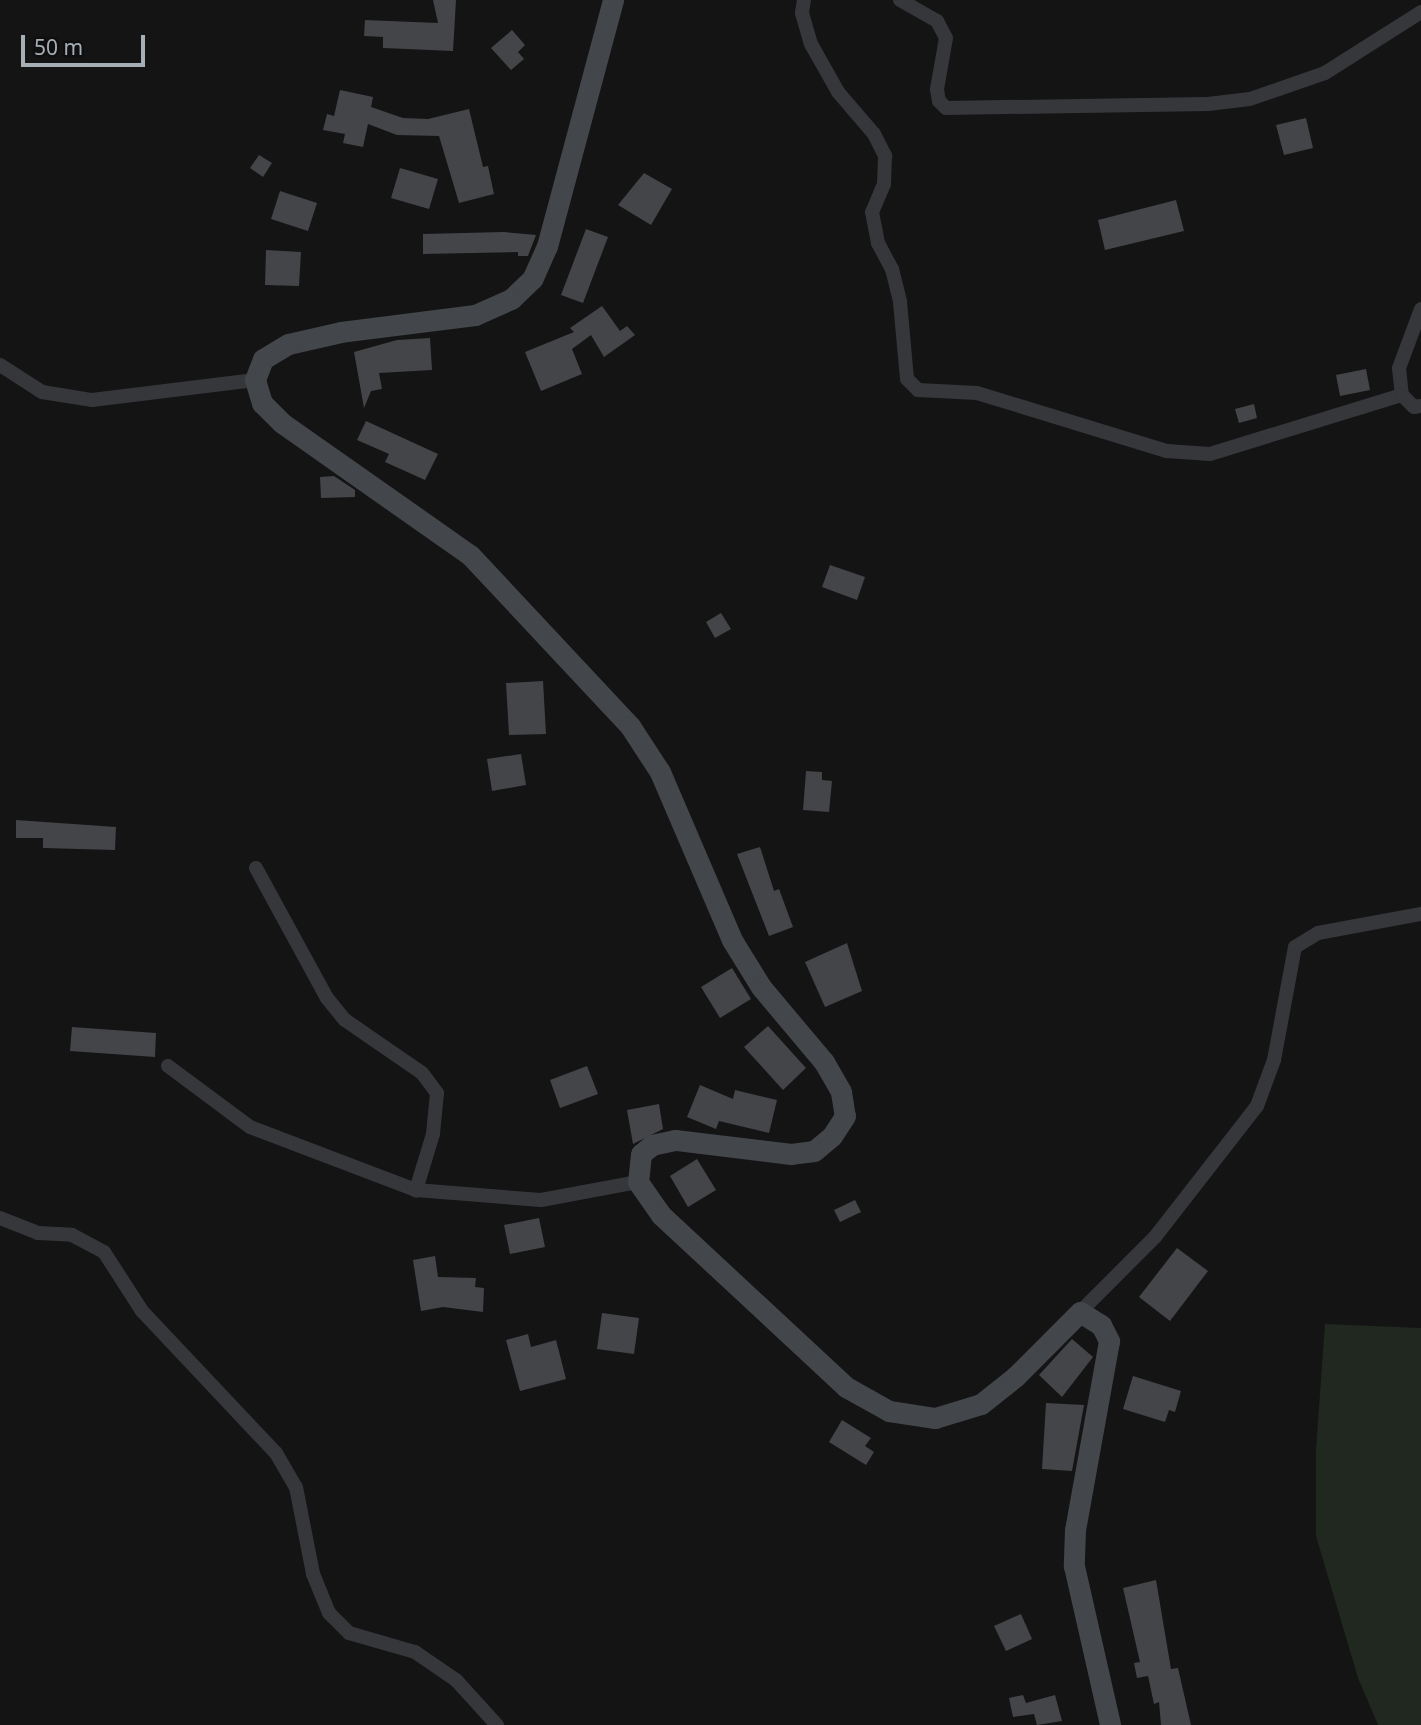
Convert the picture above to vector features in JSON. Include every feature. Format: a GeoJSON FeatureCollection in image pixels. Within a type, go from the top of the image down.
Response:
{"type":"FeatureCollection","features":[{"type":"Feature","properties":{"kind":"main road"},"geometry":{"type":"LineString","coordinates":[[613,0],[551,234],[532,279],[510,299],[475,315],[288,344],[262,359],[255,380],[261,403],[282,423],[470,555],[630,726],[660,772],[732,940],[761,987],[824,1062],[841,1092],[845,1116],[832,1136],[814,1151],[791,1154],[675,1140],[652,1145],[641,1154],[638,1182],[661,1215],[836,1378],[889,1411],[935,1418],[981,1404],[1016,1377],[1080,1312],[1101,1325],[1109,1341],[1075,1530],[1074,1566],[1110,1725]]}},
{"type":"Feature","properties":{"kind":"street"},"geometry":{"type":"LineString","coordinates":[[804,0],[803,13],[811,44],[838,92],[874,134],[885,156],[884,184],[872,212],[878,243],[892,269],[900,302],[908,379],[918,390],[978,393],[1167,451],[1210,454],[1402,395]]}},
{"type":"Feature","properties":{"kind":"street"},"geometry":{"type":"LineString","coordinates":[[900,0],[937,21],[946,38],[937,89],[939,101],[946,108],[1208,104],[1250,99],[1325,73],[1421,12]]}},
{"type":"Feature","properties":{"kind":"street"},"geometry":{"type":"LineString","coordinates":[[1421,309],[1399,368],[1402,395],[1414,407],[1421,406]]}},
{"type":"Feature","properties":{"kind":"street"},"geometry":{"type":"LineString","coordinates":[[0,365],[42,392],[92,400],[255,380]]}},
{"type":"Feature","properties":{"kind":"street"},"geometry":{"type":"LineString","coordinates":[[256,868],[339,1013],[364,1036],[422,1073],[437,1093],[433,1134],[416,1190]]}},
{"type":"Feature","properties":{"kind":"street"},"geometry":{"type":"LineString","coordinates":[[1080,1312],[1155,1237],[1257,1106],[1274,1060],[1295,947],[1318,933],[1421,914]]}},
{"type":"Feature","properties":{"kind":"street"},"geometry":{"type":"LineString","coordinates":[[168,1066],[250,1127],[416,1190],[541,1200],[638,1182]]}},
{"type":"Feature","properties":{"kind":"street"},"geometry":{"type":"LineString","coordinates":[[0,1218],[38,1233],[72,1235],[104,1252],[142,1311],[276,1452],[296,1488],[313,1574],[328,1613],[349,1633],[415,1652],[456,1680],[497,1725]]}},
{"type":"Feature","properties":{"kind":"shaded area"},"geometry":{"type":"Polygon","coordinates":[[[1325,1324],[1421,1328],[1421,1725],[1378,1725],[1358,1678],[1316,1536],[1316,1450],[1325,1324]]]}},
{"type":"Feature","properties":{"kind":"building"},"geometry":{"type":"Polygon","coordinates":[[[433,0],[456,0],[453,51],[383,48],[383,37],[364,36],[365,20],[438,23],[433,0]]]}},
{"type":"Feature","properties":{"kind":"building"},"geometry":{"type":"Polygon","coordinates":[[[512,30],[525,45],[518,52],[524,59],[511,70],[491,48],[512,30]]]}},
{"type":"Feature","properties":{"kind":"building"},"geometry":{"type":"Polygon","coordinates":[[[340,90],[373,97],[371,107],[403,118],[428,119],[469,109],[483,167],[488,166],[494,194],[459,203],[439,136],[397,135],[368,124],[363,147],[343,143],[345,134],[323,130],[327,114],[334,116],[340,90]]]}},
{"type":"Feature","properties":{"kind":"building"},"geometry":{"type":"Polygon","coordinates":[[[1306,118],[1313,148],[1284,155],[1276,125],[1306,118]]]}},
{"type":"Feature","properties":{"kind":"building"},"geometry":{"type":"Polygon","coordinates":[[[259,155],[272,163],[263,177],[250,168],[259,155]]]}},
{"type":"Feature","properties":{"kind":"building"},"geometry":{"type":"Polygon","coordinates":[[[400,168],[438,179],[429,209],[391,198],[400,168]]]}},
{"type":"Feature","properties":{"kind":"building"},"geometry":{"type":"Polygon","coordinates":[[[644,173],[672,189],[651,225],[618,205],[644,173]]]}},
{"type":"Feature","properties":{"kind":"building"},"geometry":{"type":"Polygon","coordinates":[[[280,191],[317,203],[308,231],[271,219],[280,191]]]}},
{"type":"Feature","properties":{"kind":"building"},"geometry":{"type":"Polygon","coordinates":[[[1176,200],[1184,231],[1105,250],[1098,220],[1176,200]]]}},
{"type":"Feature","properties":{"kind":"building"},"geometry":{"type":"Polygon","coordinates":[[[586,229],[608,237],[583,303],[561,295],[586,229]]]}},
{"type":"Feature","properties":{"kind":"building"},"geometry":{"type":"Polygon","coordinates":[[[504,232],[536,235],[528,256],[518,256],[518,252],[423,254],[423,234],[504,232]]]}},
{"type":"Feature","properties":{"kind":"building"},"geometry":{"type":"Polygon","coordinates":[[[266,250],[301,252],[299,286],[265,285],[266,250]]]}},
{"type":"Feature","properties":{"kind":"building"},"geometry":{"type":"Polygon","coordinates":[[[602,306],[620,331],[627,326],[635,335],[604,357],[591,335],[572,349],[582,374],[541,391],[525,352],[574,332],[570,328],[602,306]]]}},
{"type":"Feature","properties":{"kind":"building"},"geometry":{"type":"Polygon","coordinates":[[[430,338],[432,370],[379,373],[382,389],[371,391],[364,408],[354,352],[397,340],[430,338]]]}},
{"type":"Feature","properties":{"kind":"building"},"geometry":{"type":"Polygon","coordinates":[[[1366,369],[1370,390],[1340,396],[1336,375],[1366,369]]]}},
{"type":"Feature","properties":{"kind":"building"},"geometry":{"type":"Polygon","coordinates":[[[1254,404],[1257,418],[1239,423],[1235,409],[1254,404]]]}},
{"type":"Feature","properties":{"kind":"building"},"geometry":{"type":"Polygon","coordinates":[[[366,421],[438,454],[425,480],[385,462],[389,454],[357,440],[366,421]]]}},
{"type":"Feature","properties":{"kind":"building"},"geometry":{"type":"Polygon","coordinates":[[[334,476],[355,490],[355,497],[321,498],[320,477],[334,476]]]}},
{"type":"Feature","properties":{"kind":"building"},"geometry":{"type":"Polygon","coordinates":[[[830,565],[865,577],[857,600],[822,587],[830,565]]]}},
{"type":"Feature","properties":{"kind":"building"},"geometry":{"type":"Polygon","coordinates":[[[721,613],[731,629],[715,638],[706,622],[721,613]]]}},
{"type":"Feature","properties":{"kind":"building"},"geometry":{"type":"Polygon","coordinates":[[[543,681],[546,734],[509,735],[506,683],[543,681]]]}},
{"type":"Feature","properties":{"kind":"building"},"geometry":{"type":"Polygon","coordinates":[[[521,754],[526,785],[492,791],[487,759],[521,754]]]}},
{"type":"Feature","properties":{"kind":"building"},"geometry":{"type":"Polygon","coordinates":[[[806,771],[822,772],[822,780],[832,781],[829,812],[803,810],[806,771]]]}},
{"type":"Feature","properties":{"kind":"building"},"geometry":{"type":"Polygon","coordinates":[[[16,820],[116,827],[115,850],[43,848],[43,838],[16,838],[16,820]]]}},
{"type":"Feature","properties":{"kind":"building"},"geometry":{"type":"Polygon","coordinates":[[[760,847],[774,891],[779,889],[793,927],[769,936],[737,854],[760,847]]]}},
{"type":"Feature","properties":{"kind":"building"},"geometry":{"type":"Polygon","coordinates":[[[847,943],[862,991],[825,1007],[805,962],[847,943]]]}},
{"type":"Feature","properties":{"kind":"building"},"geometry":{"type":"Polygon","coordinates":[[[732,968],[751,999],[720,1018],[701,987],[732,968]]]}},
{"type":"Feature","properties":{"kind":"building"},"geometry":{"type":"Polygon","coordinates":[[[768,1026],[806,1068],[783,1090],[744,1047],[768,1026]]]}},
{"type":"Feature","properties":{"kind":"building"},"geometry":{"type":"Polygon","coordinates":[[[72,1027],[156,1033],[155,1057],[70,1051],[72,1027]]]}},
{"type":"Feature","properties":{"kind":"building"},"geometry":{"type":"Polygon","coordinates":[[[587,1066],[598,1094],[560,1108],[550,1080],[587,1066]]]}},
{"type":"Feature","properties":{"kind":"building"},"geometry":{"type":"Polygon","coordinates":[[[700,1085],[733,1099],[735,1090],[777,1100],[769,1133],[719,1121],[716,1129],[687,1117],[700,1085]]]}},
{"type":"Feature","properties":{"kind":"building"},"geometry":{"type":"Polygon","coordinates":[[[659,1104],[663,1129],[633,1144],[627,1110],[659,1104]]]}},
{"type":"Feature","properties":{"kind":"building"},"geometry":{"type":"Polygon","coordinates":[[[697,1159],[716,1190],[688,1207],[670,1176],[697,1159]]]}},
{"type":"Feature","properties":{"kind":"building"},"geometry":{"type":"Polygon","coordinates":[[[855,1200],[861,1212],[840,1222],[834,1210],[855,1200]]]}},
{"type":"Feature","properties":{"kind":"building"},"geometry":{"type":"Polygon","coordinates":[[[539,1218],[545,1247],[510,1254],[504,1225],[539,1218]]]}},
{"type":"Feature","properties":{"kind":"building"},"geometry":{"type":"Polygon","coordinates":[[[1177,1248],[1208,1271],[1170,1321],[1139,1297],[1177,1248]]]}},
{"type":"Feature","properties":{"kind":"building"},"geometry":{"type":"Polygon","coordinates":[[[435,1256],[438,1277],[476,1278],[475,1287],[484,1288],[483,1312],[443,1307],[421,1311],[413,1260],[435,1256]]]}},
{"type":"Feature","properties":{"kind":"building"},"geometry":{"type":"Polygon","coordinates":[[[602,1313],[639,1318],[634,1354],[597,1349],[602,1313]]]}},
{"type":"Feature","properties":{"kind":"building"},"geometry":{"type":"Polygon","coordinates":[[[528,1334],[531,1347],[556,1340],[566,1379],[520,1391],[506,1340],[528,1334]]]}},
{"type":"Feature","properties":{"kind":"building"},"geometry":{"type":"Polygon","coordinates":[[[1072,1339],[1093,1357],[1062,1397],[1039,1375],[1072,1339]]]}},
{"type":"Feature","properties":{"kind":"building"},"geometry":{"type":"Polygon","coordinates":[[[1133,1376],[1181,1391],[1175,1412],[1169,1410],[1165,1422],[1123,1409],[1133,1376]]]}},
{"type":"Feature","properties":{"kind":"building"},"geometry":{"type":"Polygon","coordinates":[[[1046,1403],[1084,1405],[1072,1471],[1042,1469],[1046,1403]]]}},
{"type":"Feature","properties":{"kind":"building"},"geometry":{"type":"Polygon","coordinates":[[[842,1420],[871,1438],[865,1446],[874,1452],[866,1465],[829,1442],[842,1420]]]}},
{"type":"Feature","properties":{"kind":"building"},"geometry":{"type":"Polygon","coordinates":[[[1156,1580],[1171,1669],[1178,1668],[1191,1725],[1161,1725],[1159,1702],[1154,1704],[1148,1676],[1137,1678],[1134,1663],[1140,1662],[1123,1588],[1156,1580]]]}},
{"type":"Feature","properties":{"kind":"building"},"geometry":{"type":"Polygon","coordinates":[[[1021,1614],[1032,1639],[1006,1651],[994,1626],[1021,1614]]]}},
{"type":"Feature","properties":{"kind":"building"},"geometry":{"type":"Polygon","coordinates":[[[1023,1695],[1026,1703],[1055,1695],[1062,1721],[1037,1725],[1034,1714],[1013,1717],[1009,1698],[1023,1695]]]}}]}
